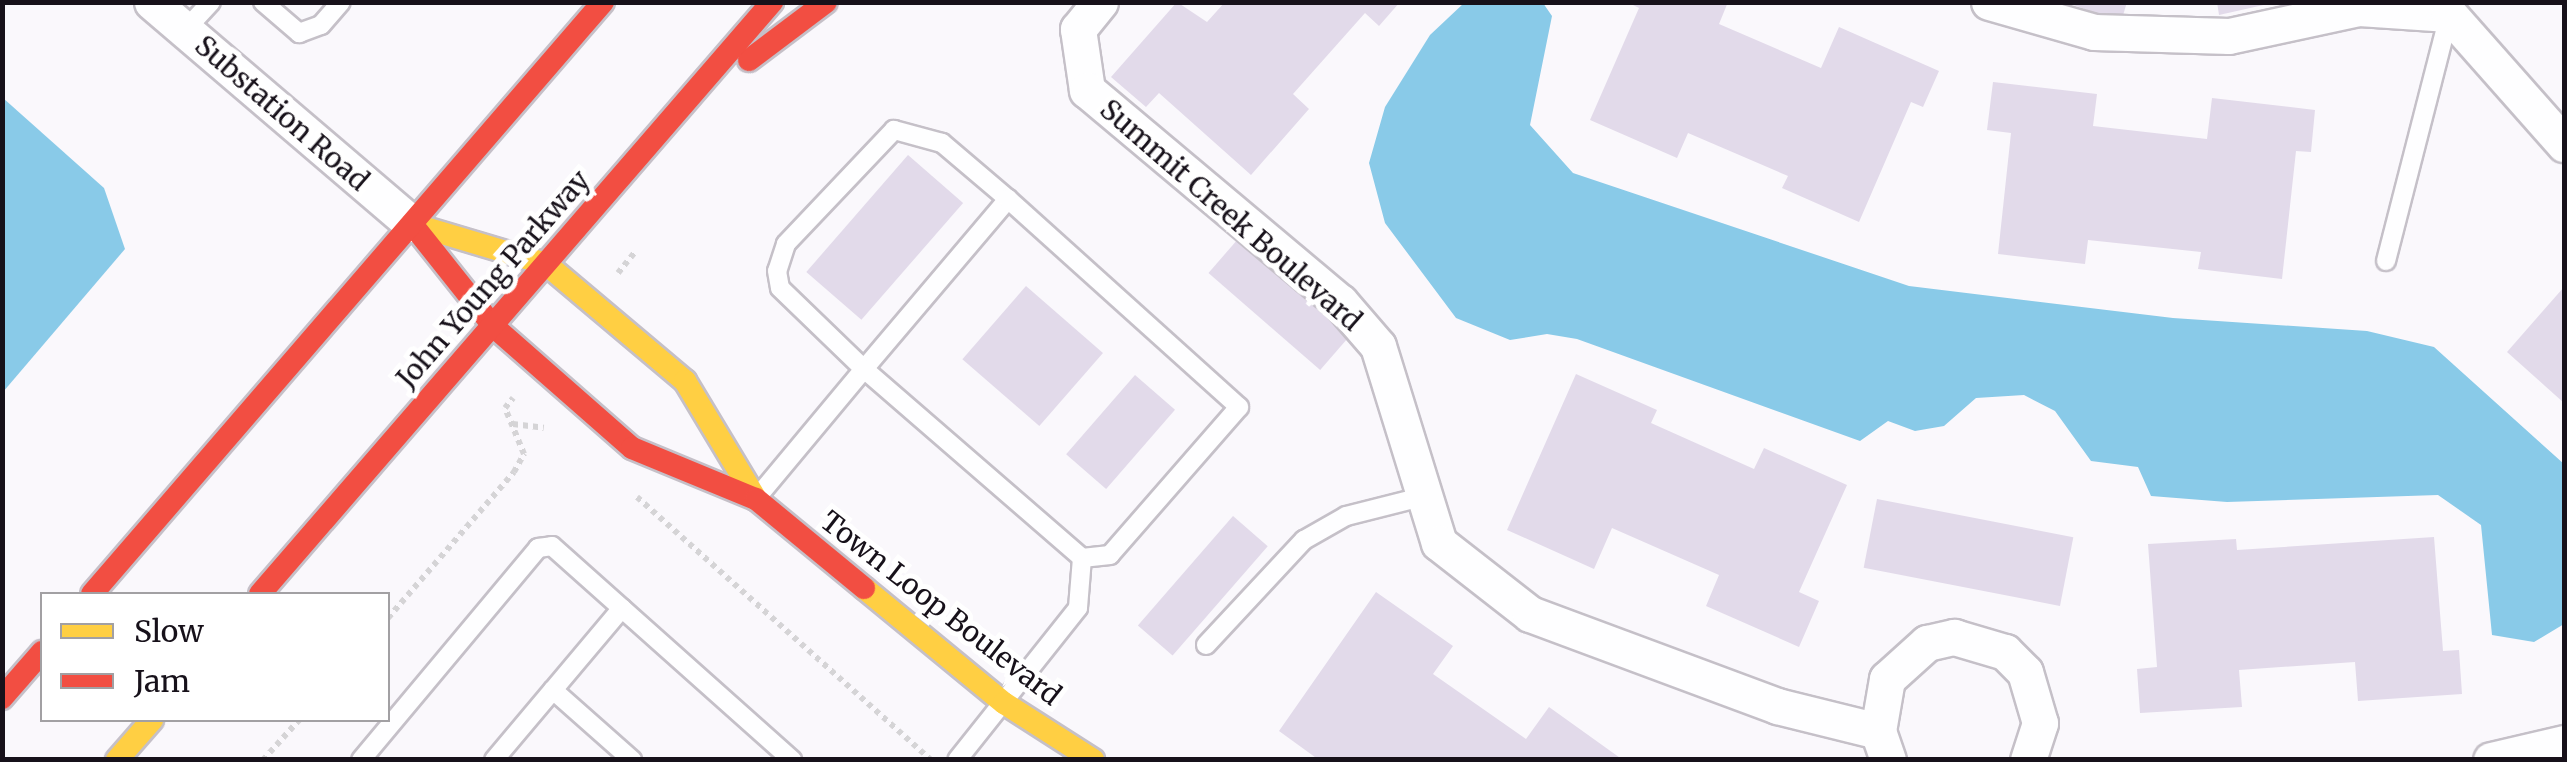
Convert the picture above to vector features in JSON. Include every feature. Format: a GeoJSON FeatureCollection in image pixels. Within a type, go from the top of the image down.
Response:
{"type":"FeatureCollection","features":[{"type":"Feature","properties":{"kind":"main road"},"geometry":{"type":"LineString","coordinates":[[94,592],[603,2]]}},
{"type":"Feature","properties":{"kind":"main road","name":"John Young Parkway"},"geometry":{"type":"LineString","coordinates":[[262,592],[772,2]]}},
{"type":"Feature","properties":{"kind":"main road"},"geometry":{"type":"LineString","coordinates":[[678,111],[826,2]]}},
{"type":"Feature","properties":{"kind":"main road","name":"Town Loop Boulevard"},"geometry":{"type":"LineString","coordinates":[[412,224],[546,264],[684,381],[756,499]]}},
{"type":"Feature","properties":{"kind":"main road","name":"Town Loop Boulevard"},"geometry":{"type":"LineString","coordinates":[[412,224],[493,326],[632,448],[756,499],[1004,703],[1093,760]]}},
{"type":"Feature","properties":{"kind":"main road"},"geometry":{"type":"LineString","coordinates":[[2,698],[40,654]]}},
{"type":"Feature","properties":{"kind":"main road"},"geometry":{"type":"LineString","coordinates":[[117,760],[150,722]]}},
{"type":"Feature","properties":{"kind":"street","name":"Substation Road"},"geometry":{"type":"LineString","coordinates":[[152,2],[412,224]]}},
{"type":"Feature","properties":{"kind":"street","name":"Summit Creek Boulevard"},"geometry":{"type":"LineString","coordinates":[[1100,2],[1078,30],[1086,90],[1340,302],[1378,346],[1439,543],[1530,614],[1883,746],[1878,704],[1904,658],[1954,637],[1981,640],[2006,652],[2037,696],[2040,724],[2028,760]]}},
{"type":"Feature","properties":{"kind":"street"},"geometry":{"type":"LineString","coordinates":[[1989,2],[2094,32],[2210,35],[2359,8],[2449,14],[2564,144]]}},
{"type":"Feature","properties":{"kind":"street"},"geometry":{"type":"LineString","coordinates":[[2492,760],[2564,743]]}},
{"type":"Feature","properties":{"kind":"lane"},"geometry":{"type":"LineString","coordinates":[[185,30],[211,2]]}},
{"type":"Feature","properties":{"kind":"lane"},"geometry":{"type":"LineString","coordinates":[[263,2],[299,32],[321,26],[341,2]]}},
{"type":"Feature","properties":{"kind":"lane"},"geometry":{"type":"LineString","coordinates":[[2386,261],[2449,14]]}},
{"type":"Feature","properties":{"kind":"lane"},"geometry":{"type":"LineString","coordinates":[[894,130],[942,143],[1239,407],[1110,555],[1082,558],[864,369],[785,298],[777,271],[786,244],[894,130]]}},
{"type":"Feature","properties":{"kind":"lane"},"geometry":{"type":"LineString","coordinates":[[756,499],[1008,199]]}},
{"type":"Feature","properties":{"kind":"lane"},"geometry":{"type":"LineString","coordinates":[[1206,645],[1304,540],[1346,516],[1425,496]]}},
{"type":"Feature","properties":{"kind":"lane"},"geometry":{"type":"LineString","coordinates":[[361,760],[538,548],[552,546],[792,760]]}},
{"type":"Feature","properties":{"kind":"lane"},"geometry":{"type":"LineString","coordinates":[[958,760],[1078,608],[1082,558]]}},
{"type":"Feature","properties":{"kind":"lane"},"geometry":{"type":"LineString","coordinates":[[494,760],[622,608]]}},
{"type":"Feature","properties":{"kind":"lane"},"geometry":{"type":"LineString","coordinates":[[553,690],[621,756]]}},
{"type":"Feature","properties":{"kind":"path"},"geometry":{"type":"LineString","coordinates":[[390,616],[514,472],[524,454],[513,424],[558,434]]}},
{"type":"Feature","properties":{"kind":"path"},"geometry":{"type":"LineString","coordinates":[[629,490],[931,760]]}},
{"type":"Feature","properties":{"kind":"path"},"geometry":{"type":"LineString","coordinates":[[263,760],[297,722]]}},
{"type":"Feature","properties":{"kind":"water"},"geometry":{"type":"Polygon","coordinates":[[[1464,3],[1543,3],[1552,16],[1530,125],[1573,173],[1909,286],[2173,318],[2367,331],[2434,347],[2564,464],[2564,624],[2534,642],[2492,635],[2481,525],[2438,495],[2227,502],[2151,496],[2138,467],[2091,461],[2055,411],[2024,395],[1976,398],[1944,426],[1915,431],[1888,421],[1860,441],[1577,339],[1547,334],[1510,340],[1456,318],[1385,223],[1369,163],[1385,107],[1430,35],[1464,3]]]}},
{"type":"Feature","properties":{"kind":"water"},"geometry":{"type":"Polygon","coordinates":[[[3,98],[104,188],[125,249],[3,392],[3,98]]]}},
{"type":"Feature","properties":{"kind":"building"},"geometry":{"type":"Polygon","coordinates":[[[1177,2],[1207,22],[1225,2],[1400,2],[1379,26],[1365,13],[1293,94],[1309,109],[1251,175],[1159,93],[1146,107],[1111,77],[1177,2]]]}},
{"type":"Feature","properties":{"kind":"building"},"geometry":{"type":"Polygon","coordinates":[[[1627,2],[1728,2],[1719,24],[1821,68],[1839,27],[1939,71],[1923,107],[1911,102],[1859,222],[1782,188],[1788,176],[1688,133],[1677,158],[1590,120],[1639,8],[1627,2]]]}},
{"type":"Feature","properties":{"kind":"building"},"geometry":{"type":"Polygon","coordinates":[[[2065,2],[2127,2],[2121,22],[2065,2]]]}},
{"type":"Feature","properties":{"kind":"building"},"geometry":{"type":"Polygon","coordinates":[[[2217,2],[2268,2],[2268,4],[2219,15],[2217,2]]]}},
{"type":"Feature","properties":{"kind":"building"},"geometry":{"type":"Polygon","coordinates":[[[1993,82],[2097,94],[2093,126],[2207,139],[2212,98],[2315,110],[2311,152],[2296,151],[2282,279],[2198,269],[2201,252],[2088,240],[2085,264],[1998,254],[2011,133],[1987,130],[1993,82]]]}},
{"type":"Feature","properties":{"kind":"building"},"geometry":{"type":"Polygon","coordinates":[[[908,155],[963,203],[861,320],[806,272],[908,155]]]}},
{"type":"Feature","properties":{"kind":"building"},"geometry":{"type":"Polygon","coordinates":[[[1238,239],[1350,336],[1320,370],[1208,273],[1238,239]]]}},
{"type":"Feature","properties":{"kind":"building"},"geometry":{"type":"Polygon","coordinates":[[[1026,286],[1103,353],[1039,426],[962,359],[1026,286]]]}},
{"type":"Feature","properties":{"kind":"building"},"geometry":{"type":"Polygon","coordinates":[[[2564,287],[2564,403],[2507,352],[2564,287]]]}},
{"type":"Feature","properties":{"kind":"building"},"geometry":{"type":"Polygon","coordinates":[[[1576,374],[1657,410],[1651,423],[1754,469],[1764,448],[1847,485],[1799,592],[1819,601],[1799,647],[1706,606],[1719,575],[1612,528],[1594,569],[1507,530],[1576,374]]]}},
{"type":"Feature","properties":{"kind":"building"},"geometry":{"type":"Polygon","coordinates":[[[1135,375],[1175,410],[1106,489],[1066,454],[1135,375]]]}},
{"type":"Feature","properties":{"kind":"building"},"geometry":{"type":"Polygon","coordinates":[[[1877,499],[2073,537],[2060,606],[1864,568],[1877,499]]]}},
{"type":"Feature","properties":{"kind":"building"},"geometry":{"type":"Polygon","coordinates":[[[1233,516],[1268,546],[1173,656],[1138,625],[1233,516]]]}},
{"type":"Feature","properties":{"kind":"building"},"geometry":{"type":"Polygon","coordinates":[[[2434,537],[2443,651],[2459,650],[2462,694],[2358,701],[2355,662],[2239,670],[2242,707],[2140,713],[2137,669],[2157,667],[2148,544],[2236,539],[2237,550],[2434,537]]]}},
{"type":"Feature","properties":{"kind":"building"},"geometry":{"type":"Polygon","coordinates":[[[1376,592],[1453,646],[1433,674],[1526,739],[1549,707],[1623,760],[1319,760],[1279,731],[1376,592]]]}},
{"type":"Feature","properties":{"kind":"traffic: slow"},"geometry":{"type":"LineString","coordinates":[[412,224],[546,264],[685,381],[756,499]]}},
{"type":"Feature","properties":{"kind":"traffic: slow"},"geometry":{"type":"LineString","coordinates":[[864,588],[1004,703],[1093,760]]}},
{"type":"Feature","properties":{"kind":"traffic: slow"},"geometry":{"type":"LineString","coordinates":[[117,760],[150,722]]}},
{"type":"Feature","properties":{"kind":"traffic: jam"},"geometry":{"type":"LineString","coordinates":[[94,592],[603,2]]}},
{"type":"Feature","properties":{"kind":"traffic: jam"},"geometry":{"type":"LineString","coordinates":[[262,592],[772,2]]}},
{"type":"Feature","properties":{"kind":"traffic: jam"},"geometry":{"type":"LineString","coordinates":[[749,60],[826,2]]}},
{"type":"Feature","properties":{"kind":"traffic: jam"},"geometry":{"type":"LineString","coordinates":[[412,224],[493,326],[632,448],[756,499],[864,588]]}},
{"type":"Feature","properties":{"kind":"traffic: jam"},"geometry":{"type":"LineString","coordinates":[[2,698],[40,654]]}}]}
